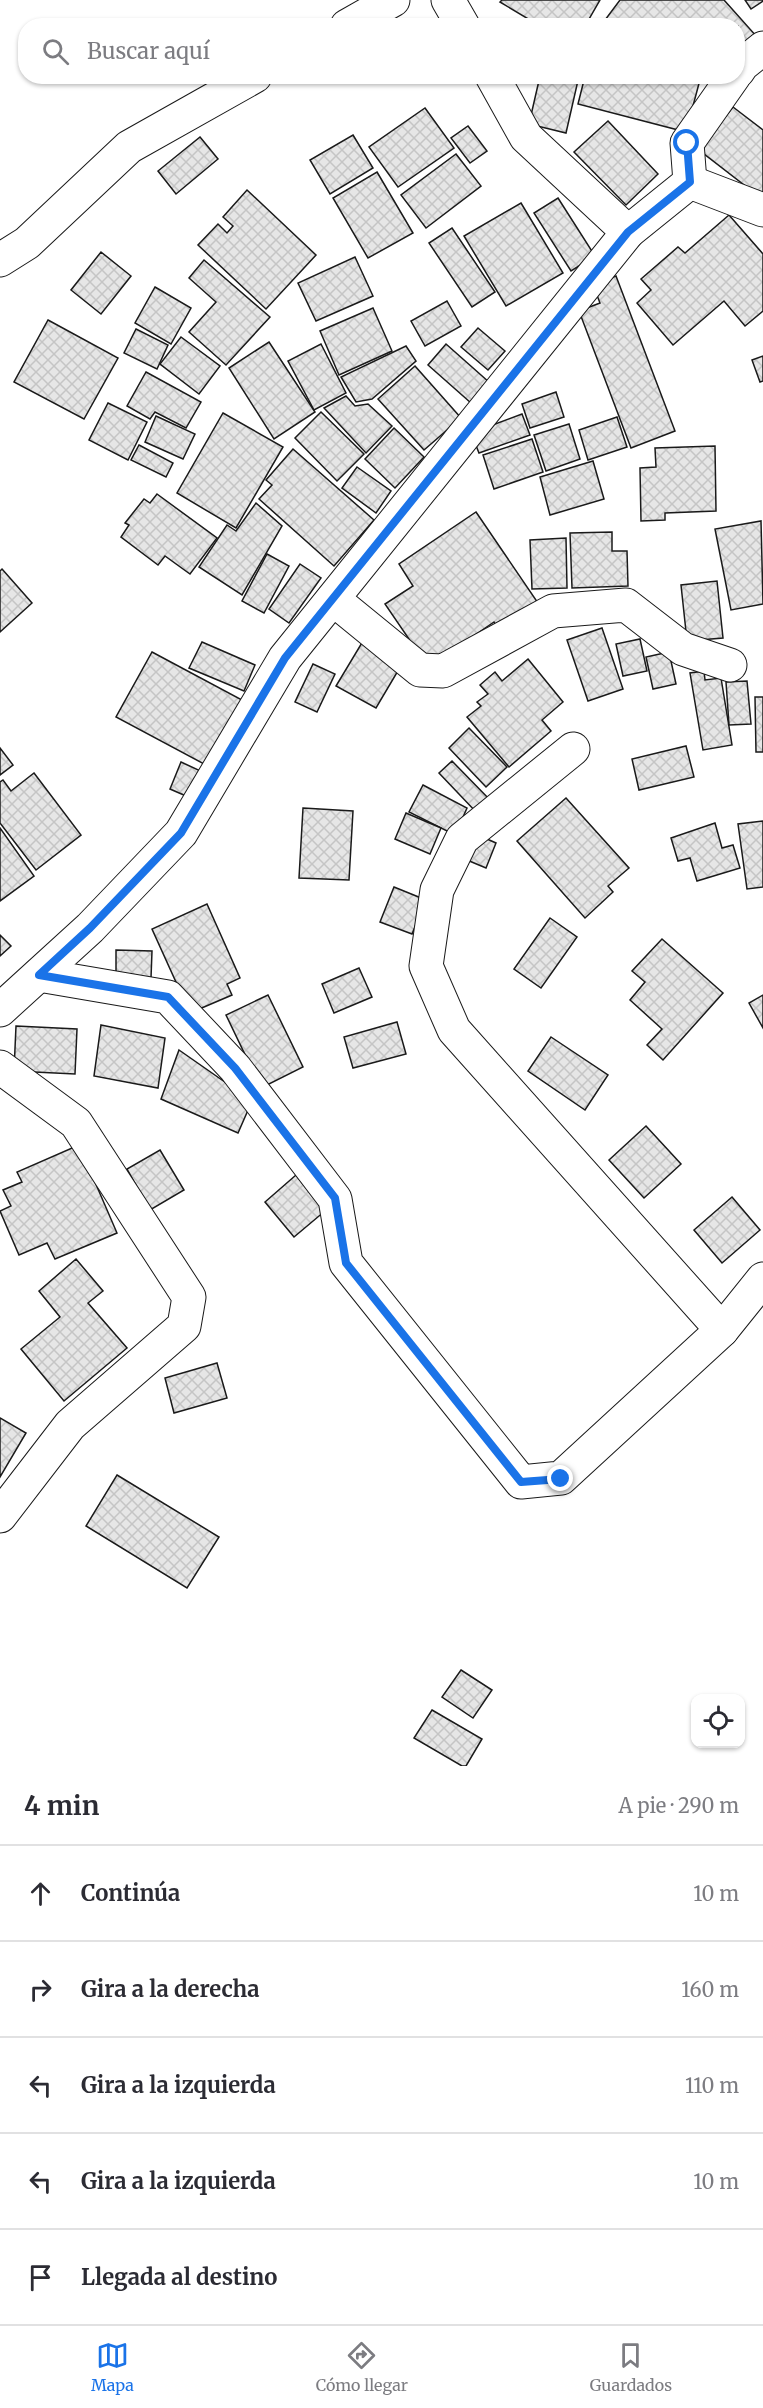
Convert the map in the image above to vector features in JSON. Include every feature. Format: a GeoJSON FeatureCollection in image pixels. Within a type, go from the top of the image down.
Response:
{"type":"FeatureCollection","features":[{"type":"Feature","properties":{"kind":"street"},"geometry":{"type":"LineString","coordinates":[[361,18],[393,0]]}},
{"type":"Feature","properties":{"kind":"street"},"geometry":{"type":"LineString","coordinates":[[448,0],[458,18]]}},
{"type":"Feature","properties":{"kind":"street"},"geometry":{"type":"LineString","coordinates":[[745,62],[763,48]]}},
{"type":"Feature","properties":{"kind":"street"},"geometry":{"type":"LineString","coordinates":[[0,260],[27,243],[129,147],[241,84]]}},
{"type":"Feature","properties":{"kind":"street"},"geometry":{"type":"LineString","coordinates":[[496,84],[526,137],[628,232]]}},
{"type":"Feature","properties":{"kind":"street"},"geometry":{"type":"LineString","coordinates":[[690,182],[687,143],[728,84]]}},
{"type":"Feature","properties":{"kind":"street"},"geometry":{"type":"LineString","coordinates":[[0,1010],[90,928],[181,833],[285,658],[628,232],[690,182]]}},
{"type":"Feature","properties":{"kind":"street"},"geometry":{"type":"LineString","coordinates":[[690,182],[763,210]]}},
{"type":"Feature","properties":{"kind":"street"},"geometry":{"type":"LineString","coordinates":[[333,599],[420,670],[443,671],[553,611],[626,605],[683,649],[730,665]]}},
{"type":"Feature","properties":{"kind":"street"},"geometry":{"type":"LineString","coordinates":[[573,749],[462,839],[437,890],[426,966],[454,1030],[722,1330]]}},
{"type":"Feature","properties":{"kind":"street"},"geometry":{"type":"LineString","coordinates":[[39,975],[168,997],[235,1068],[335,1198],[346,1263],[521,1482],[561,1479],[722,1330],[763,1279]]}},
{"type":"Feature","properties":{"kind":"street"},"geometry":{"type":"LineString","coordinates":[[0,1067],[76,1123],[189,1297],[184,1326],[70,1425],[0,1516]]}},
{"type":"Feature","properties":{"kind":"building"},"geometry":{"type":"Polygon","coordinates":[[[502,0],[600,0],[590,18],[527,18],[500,2],[502,0]]]}},
{"type":"Feature","properties":{"kind":"building"},"geometry":{"type":"Polygon","coordinates":[[[620,0],[724,0],[740,18],[606,18],[620,0]]]}},
{"type":"Feature","properties":{"kind":"building"},"geometry":{"type":"Polygon","coordinates":[[[745,0],[763,0],[763,1],[751,9],[745,0]]]}},
{"type":"Feature","properties":{"kind":"building"},"geometry":{"type":"Polygon","coordinates":[[[745,23],[758,38],[745,47],[745,23]]]}},
{"type":"Feature","properties":{"kind":"building"},"geometry":{"type":"Polygon","coordinates":[[[538,84],[577,84],[566,133],[529,124],[538,84]]]}},
{"type":"Feature","properties":{"kind":"building"},"geometry":{"type":"Polygon","coordinates":[[[583,84],[699,84],[686,132],[578,104],[583,84]]]}},
{"type":"Feature","properties":{"kind":"building"},"geometry":{"type":"Polygon","coordinates":[[[733,107],[763,130],[763,196],[761,198],[699,150],[733,107]]]}},
{"type":"Feature","properties":{"kind":"building"},"geometry":{"type":"Polygon","coordinates":[[[425,108],[454,148],[398,187],[369,147],[425,108]]]}},
{"type":"Feature","properties":{"kind":"building"},"geometry":{"type":"Polygon","coordinates":[[[608,121],[658,174],[626,205],[574,152],[608,121]]]}},
{"type":"Feature","properties":{"kind":"building"},"geometry":{"type":"Polygon","coordinates":[[[468,126],[487,151],[470,163],[451,138],[468,126]]]}},
{"type":"Feature","properties":{"kind":"building"},"geometry":{"type":"Polygon","coordinates":[[[353,135],[373,168],[330,194],[310,160],[353,135]]]}},
{"type":"Feature","properties":{"kind":"building"},"geometry":{"type":"Polygon","coordinates":[[[200,137],[218,159],[176,194],[158,171],[200,137]]]}},
{"type":"Feature","properties":{"kind":"building"},"geometry":{"type":"Polygon","coordinates":[[[456,154],[481,186],[426,228],[401,195],[456,154]]]}},
{"type":"Feature","properties":{"kind":"building"},"geometry":{"type":"Polygon","coordinates":[[[377,172],[413,233],[368,258],[333,198],[377,172]]]}},
{"type":"Feature","properties":{"kind":"building"},"geometry":{"type":"Polygon","coordinates":[[[247,190],[316,255],[266,309],[198,245],[218,224],[227,233],[233,226],[223,217],[247,190]]]}},
{"type":"Feature","properties":{"kind":"building"},"geometry":{"type":"Polygon","coordinates":[[[558,198],[595,256],[571,271],[534,213],[558,198]]]}},
{"type":"Feature","properties":{"kind":"building"},"geometry":{"type":"Polygon","coordinates":[[[521,203],[563,273],[506,306],[464,236],[521,203]]]}},
{"type":"Feature","properties":{"kind":"building"},"geometry":{"type":"Polygon","coordinates":[[[729,215],[763,254],[763,311],[745,326],[724,301],[673,345],[637,303],[651,290],[641,279],[678,247],[685,253],[729,215]]]}},
{"type":"Feature","properties":{"kind":"building"},"geometry":{"type":"Polygon","coordinates":[[[452,228],[495,292],[472,307],[429,243],[452,228]]]}},
{"type":"Feature","properties":{"kind":"building"},"geometry":{"type":"Polygon","coordinates":[[[101,252],[131,276],[101,314],[71,290],[101,252]]]}},
{"type":"Feature","properties":{"kind":"building"},"geometry":{"type":"Polygon","coordinates":[[[355,257],[373,296],[316,321],[298,283],[355,257]]]}},
{"type":"Feature","properties":{"kind":"building"},"geometry":{"type":"Polygon","coordinates":[[[204,260],[270,317],[226,365],[189,332],[216,302],[189,278],[204,260]]]}},
{"type":"Feature","properties":{"kind":"building"},"geometry":{"type":"Polygon","coordinates":[[[616,276],[675,431],[631,448],[579,311],[600,303],[593,285],[616,276]]]}},
{"type":"Feature","properties":{"kind":"building"},"geometry":{"type":"Polygon","coordinates":[[[155,287],[191,308],[171,344],[135,323],[155,287]]]}},
{"type":"Feature","properties":{"kind":"building"},"geometry":{"type":"Polygon","coordinates":[[[447,301],[461,326],[425,346],[411,321],[447,301]]]}},
{"type":"Feature","properties":{"kind":"building"},"geometry":{"type":"Polygon","coordinates":[[[373,308],[392,351],[339,375],[320,331],[373,308]]]}},
{"type":"Feature","properties":{"kind":"building"},"geometry":{"type":"Polygon","coordinates":[[[48,320],[118,358],[84,419],[14,382],[48,320]]]}},
{"type":"Feature","properties":{"kind":"building"},"geometry":{"type":"Polygon","coordinates":[[[478,328],[505,351],[488,370],[461,347],[478,328]]]}},
{"type":"Feature","properties":{"kind":"building"},"geometry":{"type":"Polygon","coordinates":[[[136,329],[168,345],[157,369],[124,353],[136,329]]]}},
{"type":"Feature","properties":{"kind":"building"},"geometry":{"type":"Polygon","coordinates":[[[181,337],[220,366],[199,394],[160,364],[181,337]]]}},
{"type":"Feature","properties":{"kind":"building"},"geometry":{"type":"Polygon","coordinates":[[[269,342],[315,412],[274,439],[229,368],[269,342]]]}},
{"type":"Feature","properties":{"kind":"building"},"geometry":{"type":"Polygon","coordinates":[[[321,344],[346,393],[314,410],[288,361],[321,344]]]}},
{"type":"Feature","properties":{"kind":"building"},"geometry":{"type":"Polygon","coordinates":[[[446,344],[490,383],[471,403],[428,365],[446,344]]]}},
{"type":"Feature","properties":{"kind":"building"},"geometry":{"type":"Polygon","coordinates":[[[406,346],[416,361],[372,399],[356,402],[341,377],[406,346]]]}},
{"type":"Feature","properties":{"kind":"building"},"geometry":{"type":"Polygon","coordinates":[[[763,356],[763,381],[760,382],[752,360],[763,356]]]}},
{"type":"Feature","properties":{"kind":"building"},"geometry":{"type":"Polygon","coordinates":[[[415,366],[461,418],[424,450],[378,399],[415,366]]]}},
{"type":"Feature","properties":{"kind":"building"},"geometry":{"type":"Polygon","coordinates":[[[146,372],[201,402],[186,428],[155,412],[150,419],[127,406],[146,372]]]}},
{"type":"Feature","properties":{"kind":"building"},"geometry":{"type":"Polygon","coordinates":[[[556,392],[564,417],[530,428],[522,404],[556,392]]]}},
{"type":"Feature","properties":{"kind":"building"},"geometry":{"type":"Polygon","coordinates":[[[346,396],[355,406],[368,404],[392,426],[366,453],[324,408],[346,396]]]}},
{"type":"Feature","properties":{"kind":"building"},"geometry":{"type":"Polygon","coordinates":[[[108,403],[147,422],[128,460],[89,440],[108,403]]]}},
{"type":"Feature","properties":{"kind":"building"},"geometry":{"type":"Polygon","coordinates":[[[321,412],[364,454],[337,481],[295,438],[321,412]]]}},
{"type":"Feature","properties":{"kind":"building"},"geometry":{"type":"Polygon","coordinates":[[[223,413],[283,447],[236,528],[177,493],[223,413]]]}},
{"type":"Feature","properties":{"kind":"building"},"geometry":{"type":"Polygon","coordinates":[[[522,414],[530,435],[479,453],[471,433],[522,414]]]}},
{"type":"Feature","properties":{"kind":"building"},"geometry":{"type":"Polygon","coordinates":[[[156,416],[195,434],[183,459],[145,442],[156,416]]]}},
{"type":"Feature","properties":{"kind":"building"},"geometry":{"type":"Polygon","coordinates":[[[617,417],[627,447],[588,460],[579,430],[617,417]]]}},
{"type":"Feature","properties":{"kind":"building"},"geometry":{"type":"Polygon","coordinates":[[[569,424],[580,459],[546,471],[534,435],[569,424]]]}},
{"type":"Feature","properties":{"kind":"building"},"geometry":{"type":"Polygon","coordinates":[[[394,428],[424,457],[395,488],[365,459],[394,428]]]}},
{"type":"Feature","properties":{"kind":"building"},"geometry":{"type":"Polygon","coordinates":[[[532,439],[543,472],[494,489],[483,455],[532,439]]]}},
{"type":"Feature","properties":{"kind":"building"},"geometry":{"type":"Polygon","coordinates":[[[139,445],[173,463],[166,477],[131,460],[139,445]]]}},
{"type":"Feature","properties":{"kind":"building"},"geometry":{"type":"Polygon","coordinates":[[[715,446],[716,511],[665,513],[665,520],[641,521],[640,468],[656,467],[655,448],[715,446]]]}},
{"type":"Feature","properties":{"kind":"building"},"geometry":{"type":"Polygon","coordinates":[[[293,449],[374,520],[334,566],[259,499],[272,485],[266,480],[293,449]]]}},
{"type":"Feature","properties":{"kind":"building"},"geometry":{"type":"Polygon","coordinates":[[[593,461],[604,499],[550,515],[540,477],[593,461]]]}},
{"type":"Feature","properties":{"kind":"building"},"geometry":{"type":"Polygon","coordinates":[[[357,467],[391,491],[376,513],[342,488],[357,467]]]}},
{"type":"Feature","properties":{"kind":"building"},"geometry":{"type":"Polygon","coordinates":[[[157,494],[217,538],[190,574],[165,556],[158,565],[121,537],[129,525],[125,523],[144,499],[150,503],[157,494]]]}},
{"type":"Feature","properties":{"kind":"building"},"geometry":{"type":"Polygon","coordinates":[[[256,503],[282,526],[242,595],[199,567],[227,525],[236,531],[256,503]]]}},
{"type":"Feature","properties":{"kind":"building"},"geometry":{"type":"Polygon","coordinates":[[[476,512],[538,603],[498,630],[494,622],[428,667],[385,604],[413,586],[399,564],[476,512]]]}},
{"type":"Feature","properties":{"kind":"building"},"geometry":{"type":"Polygon","coordinates":[[[761,521],[763,604],[731,610],[715,529],[761,521]]]}},
{"type":"Feature","properties":{"kind":"building"},"geometry":{"type":"Polygon","coordinates":[[[612,532],[612,551],[627,551],[628,586],[572,588],[570,533],[612,532]]]}},
{"type":"Feature","properties":{"kind":"building"},"geometry":{"type":"Polygon","coordinates":[[[566,538],[567,588],[532,589],[530,540],[566,538]]]}},
{"type":"Feature","properties":{"kind":"building"},"geometry":{"type":"Polygon","coordinates":[[[267,554],[289,566],[264,613],[242,601],[267,554]]]}},
{"type":"Feature","properties":{"kind":"building"},"geometry":{"type":"Polygon","coordinates":[[[300,564],[321,578],[289,623],[269,609],[300,564]]]}},
{"type":"Feature","properties":{"kind":"building"},"geometry":{"type":"Polygon","coordinates":[[[2,569],[32,603],[0,632],[0,571],[2,569]]]}},
{"type":"Feature","properties":{"kind":"building"},"geometry":{"type":"Polygon","coordinates":[[[717,581],[723,638],[687,641],[681,585],[717,581]]]}},
{"type":"Feature","properties":{"kind":"building"},"geometry":{"type":"Polygon","coordinates":[[[602,628],[623,689],[588,701],[567,640],[602,628]]]}},
{"type":"Feature","properties":{"kind":"building"},"geometry":{"type":"Polygon","coordinates":[[[640,639],[647,671],[623,676],[616,644],[640,639]]]}},
{"type":"Feature","properties":{"kind":"building"},"geometry":{"type":"Polygon","coordinates":[[[363,641],[402,664],[376,708],[336,686],[363,641]]]}},
{"type":"Feature","properties":{"kind":"building"},"geometry":{"type":"Polygon","coordinates":[[[202,642],[255,665],[244,691],[189,668],[202,642]]]}},
{"type":"Feature","properties":{"kind":"building"},"geometry":{"type":"Polygon","coordinates":[[[152,652],[242,700],[206,765],[116,717],[152,652]]]}},
{"type":"Feature","properties":{"kind":"building"},"geometry":{"type":"Polygon","coordinates":[[[669,652],[676,684],[653,689],[646,657],[669,652]]]}},
{"type":"Feature","properties":{"kind":"building"},"geometry":{"type":"Polygon","coordinates":[[[528,659],[563,702],[542,720],[551,731],[509,767],[467,717],[481,706],[477,702],[488,694],[480,685],[495,672],[502,681],[528,659]]]}},
{"type":"Feature","properties":{"kind":"building"},"geometry":{"type":"Polygon","coordinates":[[[313,664],[335,674],[317,712],[295,702],[313,664]]]}},
{"type":"Feature","properties":{"kind":"building"},"geometry":{"type":"Polygon","coordinates":[[[704,671],[705,680],[721,678],[732,745],[703,750],[690,673],[704,671]]]}},
{"type":"Feature","properties":{"kind":"building"},"geometry":{"type":"Polygon","coordinates":[[[747,681],[751,724],[729,725],[726,682],[747,681]]]}},
{"type":"Feature","properties":{"kind":"building"},"geometry":{"type":"Polygon","coordinates":[[[755,697],[763,697],[763,752],[756,752],[755,697]]]}},
{"type":"Feature","properties":{"kind":"building"},"geometry":{"type":"Polygon","coordinates":[[[469,728],[507,767],[486,787],[449,748],[469,728]]]}},
{"type":"Feature","properties":{"kind":"building"},"geometry":{"type":"Polygon","coordinates":[[[686,746],[694,777],[639,790],[632,759],[686,746]]]}},
{"type":"Feature","properties":{"kind":"building"},"geometry":{"type":"Polygon","coordinates":[[[0,748],[13,765],[0,775],[0,748]]]}},
{"type":"Feature","properties":{"kind":"building"},"geometry":{"type":"Polygon","coordinates":[[[452,761],[490,800],[477,813],[439,773],[452,761]]]}},
{"type":"Feature","properties":{"kind":"building"},"geometry":{"type":"Polygon","coordinates":[[[181,762],[205,773],[193,799],[170,789],[181,762]]]}},
{"type":"Feature","properties":{"kind":"building"},"geometry":{"type":"Polygon","coordinates":[[[34,773],[81,835],[36,870],[0,823],[0,782],[3,780],[11,791],[34,773]]]}},
{"type":"Feature","properties":{"kind":"building"},"geometry":{"type":"Polygon","coordinates":[[[423,785],[467,808],[455,835],[409,812],[423,785]]]}},
{"type":"Feature","properties":{"kind":"building"},"geometry":{"type":"Polygon","coordinates":[[[566,798],[629,868],[608,886],[613,892],[585,918],[517,841],[566,798]]]}},
{"type":"Feature","properties":{"kind":"building"},"geometry":{"type":"Polygon","coordinates":[[[303,808],[353,811],[349,880],[299,878],[303,808]]]}},
{"type":"Feature","properties":{"kind":"building"},"geometry":{"type":"Polygon","coordinates":[[[406,813],[441,828],[430,854],[395,839],[406,813]]]}},
{"type":"Feature","properties":{"kind":"building"},"geometry":{"type":"Polygon","coordinates":[[[763,821],[763,887],[747,889],[738,824],[763,821]]]}},
{"type":"Feature","properties":{"kind":"building"},"geometry":{"type":"Polygon","coordinates":[[[715,823],[722,848],[733,845],[740,868],[697,881],[690,858],[678,861],[671,838],[715,823]]]}},
{"type":"Feature","properties":{"kind":"building"},"geometry":{"type":"Polygon","coordinates":[[[0,828],[34,876],[0,901],[0,828]]]}},
{"type":"Feature","properties":{"kind":"building"},"geometry":{"type":"Polygon","coordinates":[[[478,835],[496,843],[486,868],[467,860],[478,835]]]}},
{"type":"Feature","properties":{"kind":"building"},"geometry":{"type":"Polygon","coordinates":[[[394,887],[426,900],[412,934],[380,922],[394,887]]]}},
{"type":"Feature","properties":{"kind":"building"},"geometry":{"type":"Polygon","coordinates":[[[207,904],[240,978],[227,984],[232,995],[190,1013],[152,929],[207,904]]]}},
{"type":"Feature","properties":{"kind":"building"},"geometry":{"type":"Polygon","coordinates":[[[550,918],[577,937],[541,988],[514,969],[550,918]]]}},
{"type":"Feature","properties":{"kind":"building"},"geometry":{"type":"Polygon","coordinates":[[[0,935],[11,946],[0,956],[0,935]]]}},
{"type":"Feature","properties":{"kind":"building"},"geometry":{"type":"Polygon","coordinates":[[[662,939],[723,993],[663,1060],[647,1045],[662,1029],[630,1000],[645,982],[632,971],[662,939]]]}},
{"type":"Feature","properties":{"kind":"building"},"geometry":{"type":"Polygon","coordinates":[[[116,950],[152,951],[151,978],[116,978],[116,950]]]}},
{"type":"Feature","properties":{"kind":"building"},"geometry":{"type":"Polygon","coordinates":[[[359,968],[372,997],[334,1013],[322,984],[359,968]]]}},
{"type":"Feature","properties":{"kind":"building"},"geometry":{"type":"Polygon","coordinates":[[[268,995],[303,1067],[261,1088],[226,1015],[268,995]]]}},
{"type":"Feature","properties":{"kind":"building"},"geometry":{"type":"Polygon","coordinates":[[[763,995],[763,1028],[749,1003],[763,995]]]}},
{"type":"Feature","properties":{"kind":"building"},"geometry":{"type":"Polygon","coordinates":[[[397,1022],[406,1054],[353,1068],[344,1037],[397,1022]]]}},
{"type":"Feature","properties":{"kind":"building"},"geometry":{"type":"Polygon","coordinates":[[[101,1025],[165,1038],[158,1088],[94,1076],[101,1025]]]}},
{"type":"Feature","properties":{"kind":"building"},"geometry":{"type":"Polygon","coordinates":[[[16,1026],[77,1029],[75,1074],[14,1071],[16,1026]]]}},
{"type":"Feature","properties":{"kind":"building"},"geometry":{"type":"Polygon","coordinates":[[[551,1037],[608,1075],[585,1110],[528,1071],[551,1037]]]}},
{"type":"Feature","properties":{"kind":"building"},"geometry":{"type":"Polygon","coordinates":[[[179,1050],[252,1101],[238,1133],[161,1099],[179,1050]]]}},
{"type":"Feature","properties":{"kind":"building"},"geometry":{"type":"Polygon","coordinates":[[[646,1126],[681,1164],[644,1198],[609,1160],[646,1126]]]}},
{"type":"Feature","properties":{"kind":"building"},"geometry":{"type":"Polygon","coordinates":[[[79,1145],[117,1233],[55,1259],[47,1243],[19,1255],[0,1211],[11,1206],[3,1190],[22,1182],[17,1172],[79,1145]]]}},
{"type":"Feature","properties":{"kind":"building"},"geometry":{"type":"Polygon","coordinates":[[[160,1150],[184,1190],[150,1210],[127,1169],[160,1150]]]}},
{"type":"Feature","properties":{"kind":"building"},"geometry":{"type":"Polygon","coordinates":[[[296,1175],[325,1211],[294,1237],[265,1202],[296,1175]]]}},
{"type":"Feature","properties":{"kind":"building"},"geometry":{"type":"Polygon","coordinates":[[[732,1197],[760,1230],[722,1263],[694,1230],[732,1197]]]}},
{"type":"Feature","properties":{"kind":"building"},"geometry":{"type":"Polygon","coordinates":[[[76,1259],[103,1291],[88,1303],[127,1348],[64,1401],[21,1349],[60,1317],[39,1291],[76,1259]]]}},
{"type":"Feature","properties":{"kind":"building"},"geometry":{"type":"Polygon","coordinates":[[[217,1363],[227,1398],[174,1413],[165,1378],[217,1363]]]}},
{"type":"Feature","properties":{"kind":"building"},"geometry":{"type":"Polygon","coordinates":[[[0,1418],[26,1433],[0,1477],[0,1418]]]}},
{"type":"Feature","properties":{"kind":"building"},"geometry":{"type":"Polygon","coordinates":[[[117,1475],[219,1537],[187,1588],[86,1526],[117,1475]]]}},
{"type":"Feature","properties":{"kind":"building"},"geometry":{"type":"Polygon","coordinates":[[[461,1670],[492,1690],[473,1718],[442,1697],[461,1670]]]}},
{"type":"Feature","properties":{"kind":"building"},"geometry":{"type":"Polygon","coordinates":[[[432,1710],[482,1739],[466,1766],[462,1766],[414,1738],[432,1710]]]}},
{"type":"Feature","properties":{"kind":"route"},"geometry":{"type":"LineString","coordinates":[[561,1479],[521,1482],[346,1263],[335,1198],[235,1068],[168,997],[39,975],[90,928],[181,833],[285,658],[628,232],[690,182],[687,143]]}}]}
